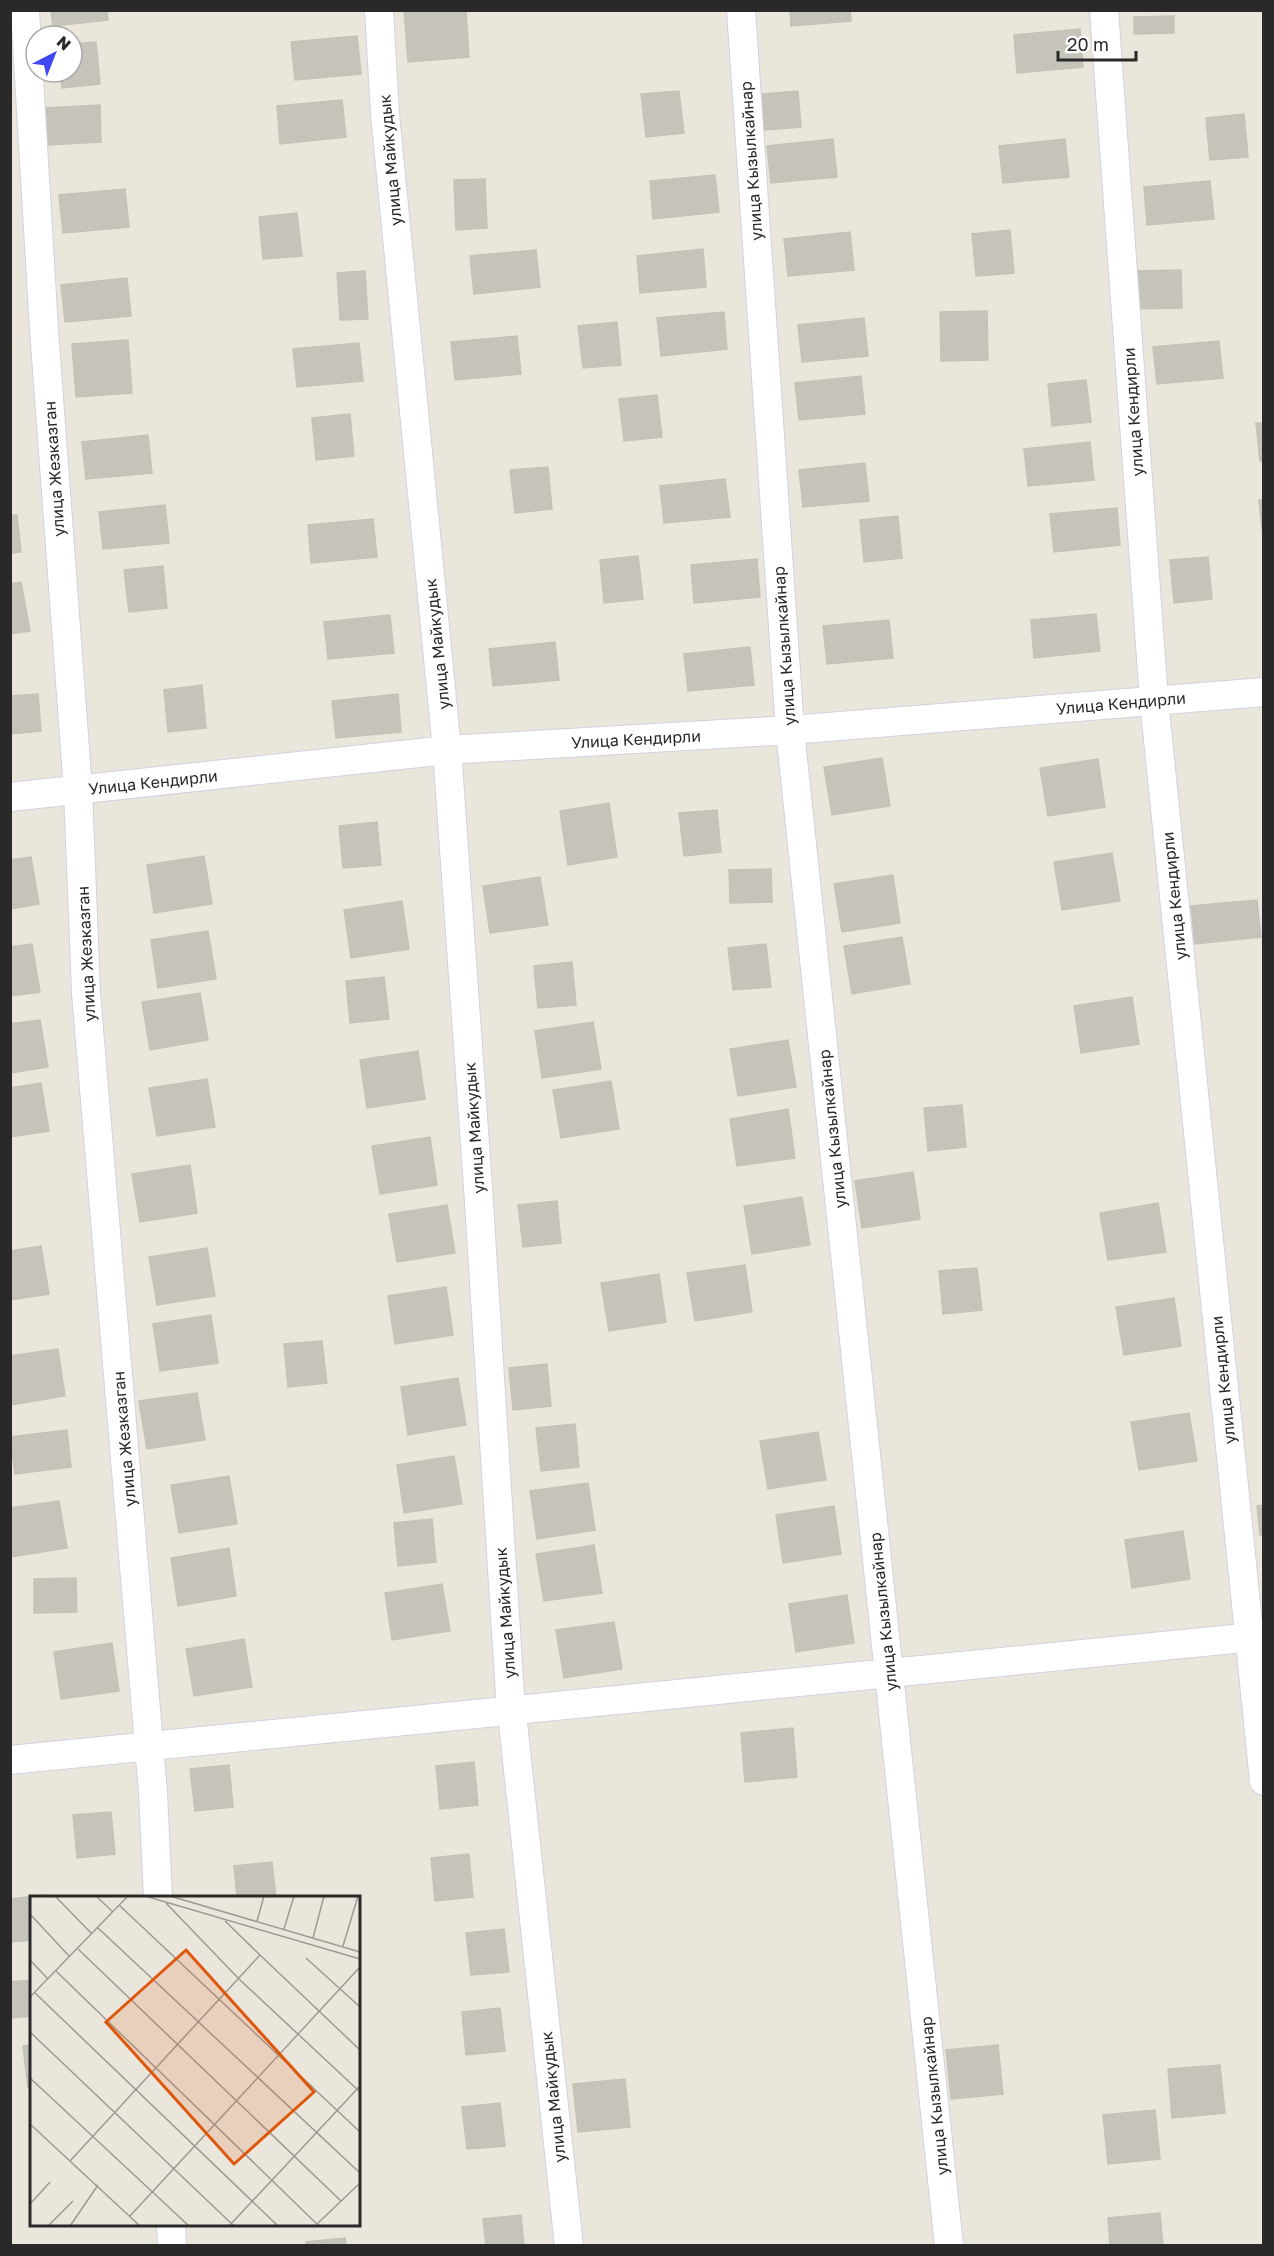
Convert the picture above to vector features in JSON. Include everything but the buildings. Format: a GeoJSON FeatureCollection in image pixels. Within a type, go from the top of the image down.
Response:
{"type":"FeatureCollection","features":[{"type":"Feature","properties":{"kind":"street","name":"улица Жезказган"},"geometry":{"type":"LineString","coordinates":[[25,10],[44,330],[78,790],[86,993],[149,1746],[158,1896]]}},
{"type":"Feature","properties":{"kind":"street","name":"улица Майкудык"},"geometry":{"type":"LineString","coordinates":[[379,10],[386,126],[447,750],[512,1710],[569,2246]]}},
{"type":"Feature","properties":{"kind":"street","name":"улица Кызылкайнар"},"geometry":{"type":"LineString","coordinates":[[741,10],[790,730],[949,2246]]}},
{"type":"Feature","properties":{"kind":"street","name":"улица Кендирли"},"geometry":{"type":"LineString","coordinates":[[1104,10],[1154,700],[1257,1637],[1263,1781]]}},
{"type":"Feature","properties":{"kind":"street","name":"Улица Кендирли"},"geometry":{"type":"LineString","coordinates":[[10,797],[447,750],[790,730],[1263,692]]}},
{"type":"Feature","properties":{"kind":"street"},"geometry":{"type":"LineString","coordinates":[[10,1760],[1257,1637]]}},
{"type":"Feature","properties":{"kind":"street"},"geometry":{"type":"LineString","coordinates":[[171,2226],[172,2246]]}}]}
